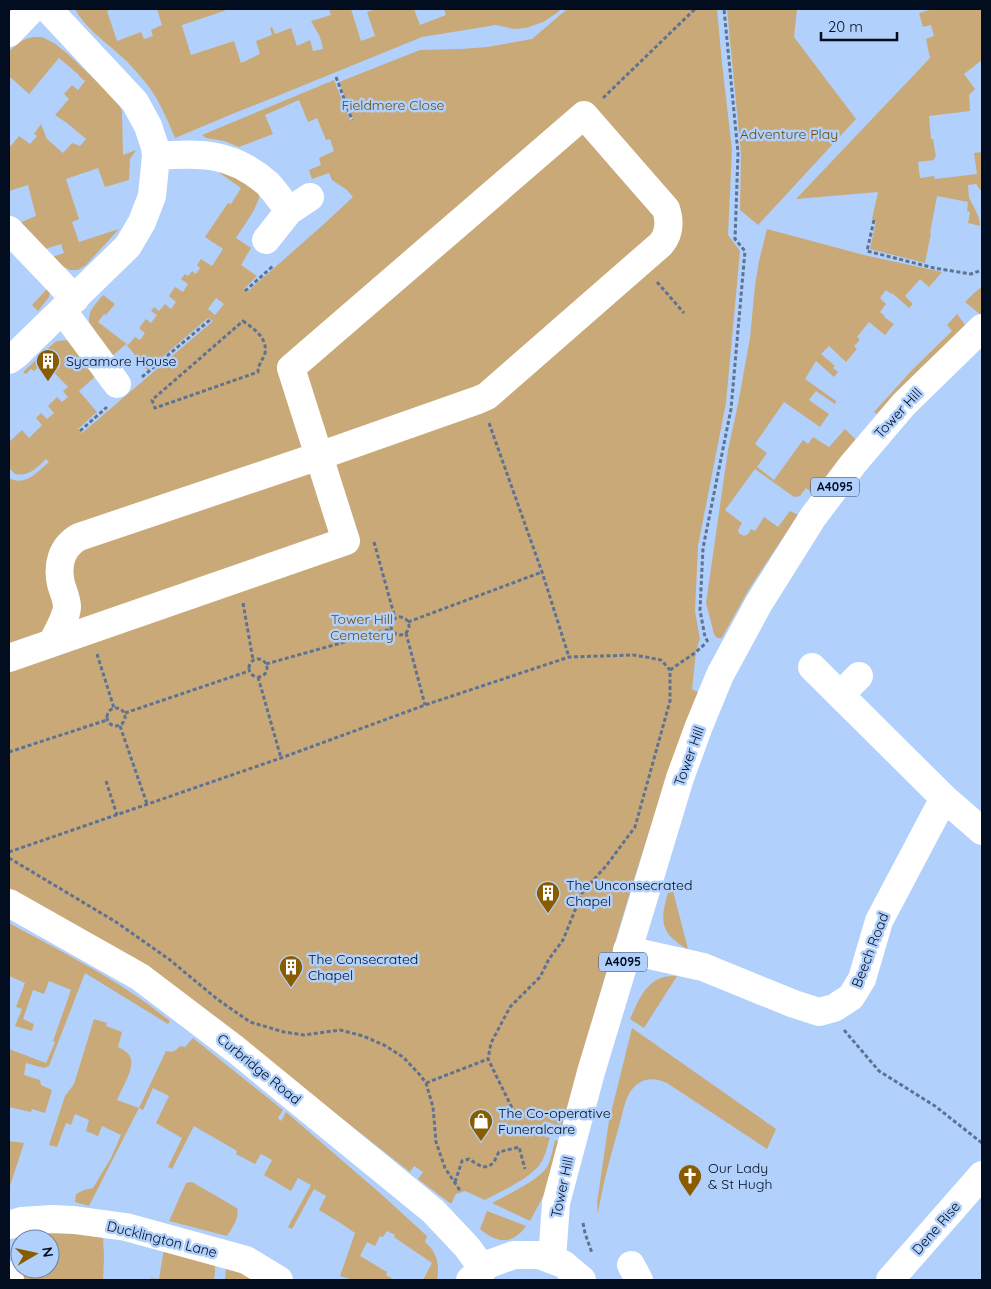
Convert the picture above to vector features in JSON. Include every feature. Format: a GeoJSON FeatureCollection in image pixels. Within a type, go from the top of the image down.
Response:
{"type":"FeatureCollection","features":[{"type":"Feature","properties":{"kind":"street"},"geometry":{"type":"LineString","coordinates":[[9,33],[32,9]]}},
{"type":"Feature","properties":{"kind":"street"},"geometry":{"type":"LineString","coordinates":[[9,360],[69,305],[128,246],[142,222],[152,196],[156,156],[148,126],[134,102],[48,9]]}},
{"type":"Feature","properties":{"kind":"street"},"geometry":{"type":"LineString","coordinates":[[9,658],[346,541],[345,538],[319,456],[291,368],[584,115],[666,209],[669,224],[666,238],[494,390],[481,399],[319,456],[79,537],[74,540],[66,548],[60,561],[59,575],[67,607],[52,643]]}},
{"type":"Feature","properties":{"kind":"street"},"geometry":{"type":"LineString","coordinates":[[156,156],[182,154],[217,156],[249,170],[300,204],[266,240]]}},
{"type":"Feature","properties":{"kind":"street"},"geometry":{"type":"LineString","coordinates":[[9,230],[69,305],[117,384]]}},
{"type":"Feature","properties":{"kind":"street","name":"Tower Hill"},"geometry":{"type":"LineString","coordinates":[[552,1260],[556,1203],[591,1072],[680,778],[722,672],[764,594],[813,517],[853,464],[904,404],[982,328]]}},
{"type":"Feature","properties":{"kind":"street"},"geometry":{"type":"LineString","coordinates":[[812,667],[944,798],[982,831]]}},
{"type":"Feature","properties":{"kind":"street"},"geometry":{"type":"LineString","coordinates":[[840,695],[859,676]]}},
{"type":"Feature","properties":{"kind":"street","name":"Beech Road"},"geometry":{"type":"LineString","coordinates":[[834,1008],[851,997],[862,979],[879,921],[944,798]]}},
{"type":"Feature","properties":{"kind":"street","name":"Curbridge Road"},"geometry":{"type":"LineString","coordinates":[[9,903],[140,977],[235,1049],[432,1211],[467,1248],[476,1275]]}},
{"type":"Feature","properties":{"kind":"street"},"geometry":{"type":"LineString","coordinates":[[627,950],[703,967],[794,1004],[819,1012],[834,1008]]}},
{"type":"Feature","properties":{"kind":"street","name":"Dene Rise"},"geometry":{"type":"LineString","coordinates":[[890,1280],[982,1175]]}},
{"type":"Feature","properties":{"kind":"street","name":"Ducklington Lane"},"geometry":{"type":"LineString","coordinates":[[9,1225],[22,1221],[52,1219],[74,1220],[131,1229],[246,1260],[279,1280]]}},
{"type":"Feature","properties":{"kind":"street"},"geometry":{"type":"LineString","coordinates":[[476,1275],[489,1264],[514,1255],[539,1255],[563,1264],[582,1280]]}},
{"type":"Feature","properties":{"kind":"street"},"geometry":{"type":"LineString","coordinates":[[9,1275],[10,1280]]}},
{"type":"Feature","properties":{"kind":"path"},"geometry":{"type":"LineString","coordinates":[[584,115],[695,9]]}},
{"type":"Feature","properties":{"kind":"path"},"geometry":{"type":"LineString","coordinates":[[722,672],[708,641],[700,610],[703,548],[731,408],[745,251],[735,239],[738,153],[724,9]]}},
{"type":"Feature","properties":{"kind":"path"},"geometry":{"type":"LineString","coordinates":[[336,77],[352,120]]}},
{"type":"Feature","properties":{"kind":"path"},"geometry":{"type":"LineString","coordinates":[[874,220],[867,251],[934,268],[971,274],[982,270]]}},
{"type":"Feature","properties":{"kind":"path"},"geometry":{"type":"LineString","coordinates":[[640,262],[684,313]]}},
{"type":"Feature","properties":{"kind":"path"},"geometry":{"type":"LineString","coordinates":[[80,431],[112,403],[117,384],[133,385],[211,319]]}},
{"type":"Feature","properties":{"kind":"path"},"geometry":{"type":"LineString","coordinates":[[243,321],[259,333],[263,340],[265,353],[258,367],[258,372],[155,408],[152,400],[243,321]]}},
{"type":"Feature","properties":{"kind":"path"},"geometry":{"type":"LineString","coordinates":[[481,399],[542,572],[569,657]]}},
{"type":"Feature","properties":{"kind":"path"},"geometry":{"type":"LineString","coordinates":[[345,538],[364,532],[372,536],[395,618]]}},
{"type":"Feature","properties":{"kind":"path"},"geometry":{"type":"LineString","coordinates":[[408,622],[542,572]]}},
{"type":"Feature","properties":{"kind":"path"},"geometry":{"type":"LineString","coordinates":[[239,578],[253,660]]}},
{"type":"Feature","properties":{"kind":"path"},"geometry":{"type":"LineString","coordinates":[[401,617],[408,622],[409,628],[403,635],[398,636],[392,632],[391,623],[395,618],[401,617]]}},
{"type":"Feature","properties":{"kind":"path"},"geometry":{"type":"LineString","coordinates":[[266,664],[391,629]]}},
{"type":"Feature","properties":{"kind":"path"},"geometry":{"type":"LineString","coordinates":[[89,630],[114,708]]}},
{"type":"Feature","properties":{"kind":"path"},"geometry":{"type":"LineString","coordinates":[[406,633],[425,705]]}},
{"type":"Feature","properties":{"kind":"path"},"geometry":{"type":"LineString","coordinates":[[670,670],[708,641]]}},
{"type":"Feature","properties":{"kind":"path"},"geometry":{"type":"LineString","coordinates":[[9,852],[281,758],[425,705],[569,657],[633,655],[661,660],[670,670],[670,701],[634,826],[606,866],[582,893],[563,940],[549,959],[540,977],[510,1007],[491,1043],[488,1059],[517,1118]]}},
{"type":"Feature","properties":{"kind":"path"},"geometry":{"type":"LineString","coordinates":[[256,658],[262,659],[266,664],[267,670],[262,676],[253,676],[249,671],[249,665],[253,660],[256,658]]}},
{"type":"Feature","properties":{"kind":"path"},"geometry":{"type":"LineString","coordinates":[[125,713],[249,671]]}},
{"type":"Feature","properties":{"kind":"path"},"geometry":{"type":"LineString","coordinates":[[258,677],[281,758]]}},
{"type":"Feature","properties":{"kind":"path"},"geometry":{"type":"LineString","coordinates":[[114,708],[120,709],[125,713],[124,722],[120,726],[111,726],[107,720],[109,712],[114,708]]}},
{"type":"Feature","properties":{"kind":"path"},"geometry":{"type":"LineString","coordinates":[[9,752],[107,720]]}},
{"type":"Feature","properties":{"kind":"path"},"geometry":{"type":"LineString","coordinates":[[120,726],[147,804]]}},
{"type":"Feature","properties":{"kind":"path"},"geometry":{"type":"LineString","coordinates":[[106,781],[117,815]]}},
{"type":"Feature","properties":{"kind":"path"},"geometry":{"type":"LineString","coordinates":[[9,858],[116,922],[170,960],[217,999],[250,1022],[284,1032],[304,1035],[340,1030],[363,1036],[384,1045],[403,1057],[426,1083],[432,1107],[436,1142],[445,1168],[461,1192]]}},
{"type":"Feature","properties":{"kind":"path"},"geometry":{"type":"LineString","coordinates":[[834,1008],[838,1022],[879,1071],[935,1106],[982,1143]]}},
{"type":"Feature","properties":{"kind":"path"},"geometry":{"type":"LineString","coordinates":[[426,1083],[488,1059]]}},
{"type":"Feature","properties":{"kind":"path"},"geometry":{"type":"LineString","coordinates":[[455,1183],[462,1161],[469,1159],[479,1166],[487,1166],[495,1160],[499,1152],[520,1147],[525,1169]]}},
{"type":"Feature","properties":{"kind":"green space"},"geometry":{"type":"Polygon","coordinates":[[[75,9],[113,9],[107,11],[117,41],[141,32],[144,39],[153,36],[151,30],[162,25],[157,9],[227,9],[182,26],[191,55],[234,41],[241,63],[260,54],[256,41],[272,35],[270,28],[272,27],[275,34],[291,28],[297,46],[310,40],[313,51],[323,49],[320,37],[311,21],[331,15],[329,9],[351,9],[361,41],[375,36],[367,12],[376,9],[414,9],[420,25],[446,15],[444,9],[561,9],[543,22],[526,28],[514,29],[496,25],[422,37],[175,138],[161,107],[148,85],[127,62],[94,33],[75,9]]]}},
{"type":"Feature","properties":{"kind":"green space","name":"Tower Hill Cemetery"},"geometry":{"type":"Polygon","coordinates":[[[567,9],[717,9],[732,150],[728,235],[740,251],[726,403],[698,546],[695,611],[700,640],[696,652],[692,689],[698,692],[678,745],[642,854],[609,963],[563,1128],[548,1122],[542,1135],[550,1138],[543,1158],[538,1167],[525,1178],[485,1200],[465,1191],[456,1194],[451,1204],[418,1179],[423,1172],[414,1166],[410,1172],[327,1107],[87,934],[9,889],[9,478],[20,481],[26,480],[49,462],[46,459],[28,473],[15,474],[9,468],[9,442],[22,430],[29,438],[42,425],[36,418],[41,413],[47,419],[54,413],[48,406],[57,397],[62,402],[68,397],[63,391],[68,387],[44,362],[34,371],[31,369],[26,374],[23,372],[55,342],[69,340],[97,375],[79,391],[97,412],[78,429],[82,433],[213,321],[208,318],[147,370],[126,344],[112,356],[89,322],[91,311],[103,295],[115,304],[98,322],[128,345],[135,337],[140,340],[145,333],[139,328],[146,319],[151,323],[157,315],[151,311],[154,307],[159,311],[165,304],[171,309],[176,302],[169,296],[175,287],[183,292],[188,284],[181,279],[185,274],[188,276],[192,271],[196,274],[200,268],[197,265],[201,259],[212,266],[223,249],[205,237],[228,203],[231,204],[241,188],[207,164],[221,166],[260,193],[253,211],[236,238],[251,248],[241,265],[257,276],[244,289],[247,292],[353,197],[347,190],[332,180],[329,173],[312,179],[309,170],[321,165],[319,158],[334,151],[330,139],[326,140],[317,118],[308,122],[299,100],[265,115],[273,134],[239,147],[224,141],[206,138],[202,135],[334,80],[350,120],[353,119],[339,82],[420,50],[487,47],[532,39],[567,9]],[[216,298],[208,309],[215,315],[224,304],[216,298]]]}},
{"type":"Feature","properties":{"kind":"green space","name":"Adventure Play"},"geometry":{"type":"Polygon","coordinates":[[[727,9],[797,9],[794,37],[856,119],[758,225],[740,210],[741,154],[727,9]]]}},
{"type":"Feature","properties":{"kind":"green space"},"geometry":{"type":"Polygon","coordinates":[[[933,9],[982,9],[982,60],[964,74],[975,89],[969,95],[970,111],[929,116],[931,139],[933,139],[936,157],[934,160],[918,162],[920,178],[934,176],[935,179],[977,174],[974,153],[982,152],[982,192],[976,184],[968,185],[969,198],[979,218],[980,226],[968,223],[970,212],[967,211],[968,202],[937,196],[925,263],[870,249],[876,221],[872,219],[878,192],[796,199],[930,58],[926,39],[934,36],[931,25],[923,27],[919,13],[933,9]]]}},
{"type":"Feature","properties":{"kind":"green space"},"geometry":{"type":"Polygon","coordinates":[[[33,37],[42,37],[54,43],[115,99],[122,111],[123,155],[136,150],[130,159],[129,180],[105,187],[98,168],[66,179],[79,219],[72,222],[79,242],[119,229],[86,265],[78,270],[70,270],[60,265],[52,257],[64,253],[61,244],[45,249],[19,223],[36,216],[28,185],[9,191],[9,148],[19,136],[30,144],[37,136],[34,134],[41,124],[47,139],[63,153],[72,143],[80,146],[86,139],[55,115],[69,99],[64,94],[72,85],[78,90],[85,81],[59,58],[29,94],[9,76],[9,52],[20,42],[33,37]]]}},
{"type":"Feature","properties":{"kind":"green space"},"geometry":{"type":"Polygon","coordinates":[[[767,229],[864,255],[942,272],[929,287],[920,279],[905,296],[913,304],[909,308],[886,290],[880,298],[886,304],[880,312],[894,324],[885,335],[869,322],[857,337],[860,340],[854,346],[857,349],[846,362],[829,346],[821,354],[835,366],[833,368],[838,372],[834,377],[816,361],[805,379],[836,401],[835,404],[816,391],[809,400],[829,414],[820,427],[784,402],[755,444],[767,453],[757,467],[774,480],[803,440],[808,444],[813,437],[829,447],[845,429],[856,440],[814,494],[806,488],[800,496],[794,497],[755,469],[725,510],[742,523],[738,530],[744,536],[751,529],[755,531],[764,517],[778,527],[790,511],[798,515],[749,589],[722,638],[717,638],[714,634],[706,603],[728,450],[750,338],[759,261],[767,229]]]}},
{"type":"Feature","properties":{"kind":"green space"},"geometry":{"type":"Polygon","coordinates":[[[27,262],[50,290],[49,297],[38,311],[32,305],[47,289],[24,266],[27,262]]]}},
{"type":"Feature","properties":{"kind":"green space"},"geometry":{"type":"Polygon","coordinates":[[[982,287],[982,315],[981,315],[965,302],[982,287]]]}},
{"type":"Feature","properties":{"kind":"green space"},"geometry":{"type":"Polygon","coordinates":[[[957,314],[966,326],[924,365],[877,414],[874,412],[912,370],[952,331],[947,325],[957,314]]]}},
{"type":"Feature","properties":{"kind":"green space"},"geometry":{"type":"Polygon","coordinates":[[[671,883],[688,949],[672,938],[664,926],[665,904],[671,883]]]}},
{"type":"Feature","properties":{"kind":"green space"},"geometry":{"type":"Polygon","coordinates":[[[9,923],[112,980],[170,1021],[168,1024],[85,973],[49,1066],[44,1068],[26,1063],[24,1075],[40,1080],[41,1085],[52,1090],[45,1113],[32,1109],[31,1112],[9,1107],[9,1049],[46,1063],[55,1042],[53,1041],[71,990],[49,981],[44,994],[33,990],[23,1019],[34,1024],[32,1031],[15,1026],[22,1009],[16,1007],[25,983],[9,976],[9,923]]]}},
{"type":"Feature","properties":{"kind":"green space"},"geometry":{"type":"Polygon","coordinates":[[[677,976],[644,1028],[630,1019],[638,1001],[650,985],[663,977],[677,976]]]}},
{"type":"Feature","properties":{"kind":"green space"},"geometry":{"type":"Polygon","coordinates":[[[94,1019],[107,1023],[106,1026],[122,1032],[118,1047],[129,1055],[131,1067],[117,1100],[139,1108],[89,1206],[75,1202],[76,1194],[93,1188],[111,1158],[121,1135],[102,1126],[98,1136],[86,1131],[89,1120],[75,1114],[71,1125],[66,1123],[57,1147],[49,1145],[65,1096],[74,1084],[94,1019]]]}},
{"type":"Feature","properties":{"kind":"green space"},"geometry":{"type":"Polygon","coordinates":[[[632,1028],[776,1129],[767,1149],[667,1083],[655,1079],[643,1081],[635,1086],[625,1104],[607,1169],[598,1213],[597,1203],[609,1121],[632,1028]]]}},
{"type":"Feature","properties":{"kind":"green space"},"geometry":{"type":"Polygon","coordinates":[[[193,1038],[283,1110],[278,1118],[281,1121],[286,1112],[427,1236],[425,1242],[437,1259],[437,1280],[423,1280],[432,1263],[387,1231],[383,1237],[380,1236],[375,1246],[367,1242],[360,1256],[387,1272],[386,1275],[394,1280],[353,1280],[340,1276],[355,1233],[319,1210],[326,1196],[314,1189],[292,1229],[288,1227],[311,1185],[298,1178],[291,1191],[264,1175],[272,1160],[261,1154],[255,1164],[236,1154],[237,1151],[194,1126],[172,1169],[168,1167],[182,1138],[156,1123],[169,1096],[153,1088],[143,1110],[139,1108],[166,1051],[174,1051],[180,1046],[185,1047],[193,1038]]]}},
{"type":"Feature","properties":{"kind":"green space"},"geometry":{"type":"Polygon","coordinates":[[[555,1140],[560,1142],[545,1193],[530,1221],[492,1203],[513,1192],[543,1172],[550,1161],[555,1140]]]}},
{"type":"Feature","properties":{"kind":"green space"},"geometry":{"type":"Polygon","coordinates":[[[9,1141],[24,1143],[9,1189],[9,1141]]]}},
{"type":"Feature","properties":{"kind":"green space"},"geometry":{"type":"Polygon","coordinates":[[[192,1182],[237,1208],[236,1219],[227,1236],[169,1221],[186,1183],[192,1182]]]}},
{"type":"Feature","properties":{"kind":"green space"},"geometry":{"type":"Polygon","coordinates":[[[487,1211],[526,1226],[515,1237],[510,1239],[504,1240],[492,1237],[480,1229],[487,1211]]]}},
{"type":"Feature","properties":{"kind":"green space"},"geometry":{"type":"Polygon","coordinates":[[[60,1231],[103,1237],[103,1280],[20,1280],[60,1279],[60,1231]]]}},
{"type":"Feature","properties":{"kind":"green space"},"geometry":{"type":"Polygon","coordinates":[[[164,1249],[215,1262],[214,1280],[151,1280],[151,1278],[159,1279],[164,1249]]]}},
{"type":"Feature","properties":{"kind":"green space"},"geometry":{"type":"Polygon","coordinates":[[[226,1266],[264,1280],[225,1280],[226,1266]]]}},
{"type":"Feature","properties":{"kind":"place","name":"Sycamore House"},"geometry":{"type":"Point","coordinates":[48,382]}},
{"type":"Feature","properties":{"kind":"place","name":"The Unconsecrated Chapel"},"geometry":{"type":"Point","coordinates":[548,914]}},
{"type":"Feature","properties":{"kind":"place","name":"The Consecrated Chapel"},"geometry":{"type":"Point","coordinates":[291,988]}},
{"type":"Feature","properties":{"kind":"place","name":"The Co-operative Funeralcare"},"geometry":{"type":"Point","coordinates":[481,1142]}},
{"type":"Feature","properties":{"kind":"place","name":"Our Lady & St Hugh"},"geometry":{"type":"Point","coordinates":[690,1197]}},
{"type":"Feature","properties":{"kind":"park label","name":"Fieldmere Close"},"geometry":{"type":"Point","coordinates":[393,105]}}]}
